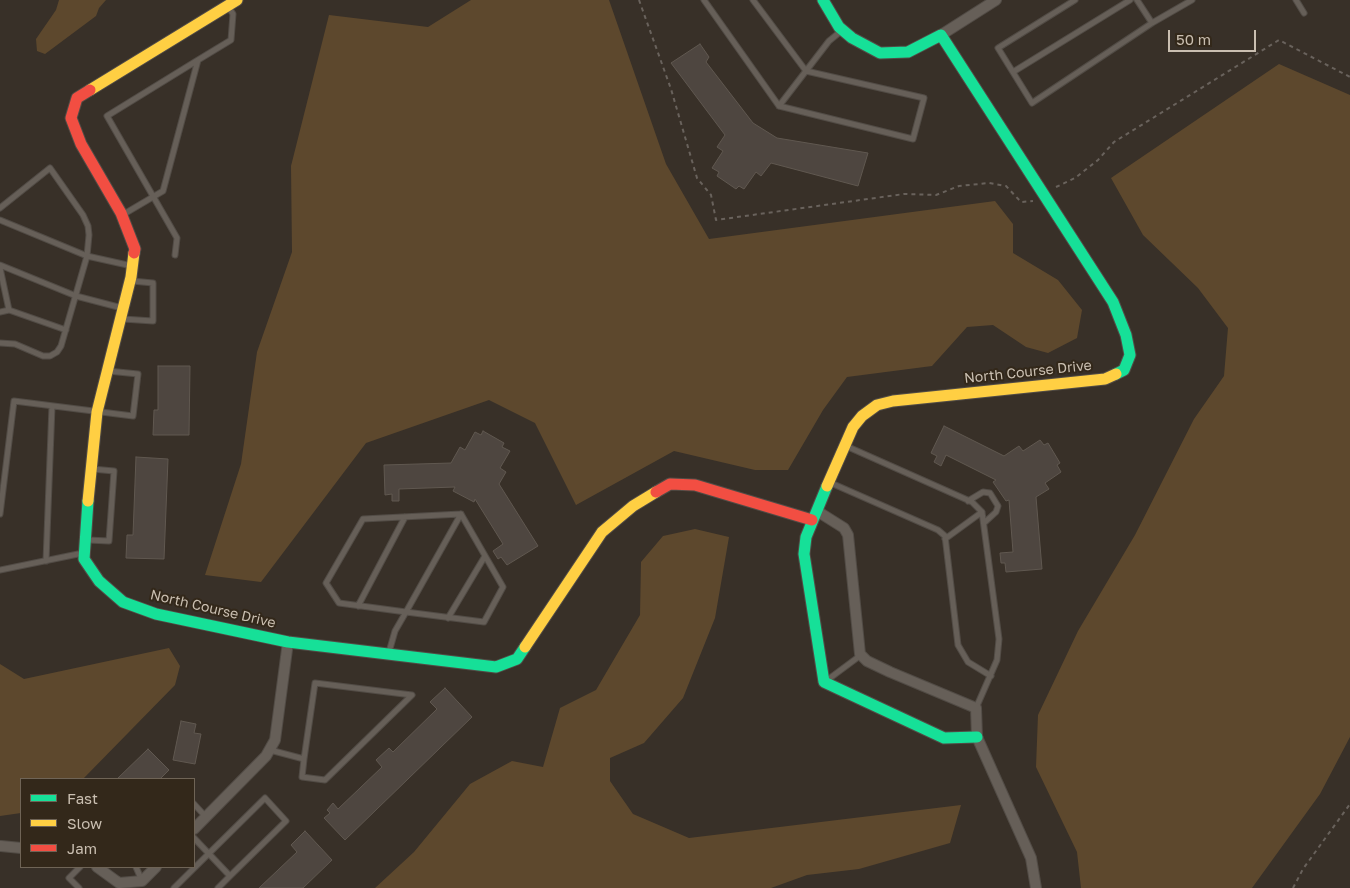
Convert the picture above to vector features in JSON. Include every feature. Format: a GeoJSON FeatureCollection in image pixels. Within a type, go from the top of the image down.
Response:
{"type":"FeatureCollection","features":[{"type":"Feature","properties":{"kind":"street"},"geometry":{"type":"LineString","coordinates":[[823,0],[843,30],[852,38],[880,53],[908,52],[941,35],[996,0]]}},
{"type":"Feature","properties":{"kind":"street"},"geometry":{"type":"LineString","coordinates":[[84,553],[97,412],[122,314],[135,249],[122,216],[81,144],[71,118],[77,98],[232,3]]}},
{"type":"Feature","properties":{"kind":"street","name":"North Course Drive"},"geometry":{"type":"LineString","coordinates":[[824,682],[804,554],[815,516],[853,427],[862,416],[877,405],[893,401],[1105,379],[1124,370],[1130,355],[1126,335],[1113,302],[941,35]]}},
{"type":"Feature","properties":{"kind":"street","name":"North Course Drive"},"geometry":{"type":"LineString","coordinates":[[84,553],[84,559],[99,581],[124,602],[156,614],[288,642],[496,667],[517,660],[602,532],[633,506],[670,484],[695,486],[815,516],[844,528],[848,535],[858,643],[861,655]]}},
{"type":"Feature","properties":{"kind":"street"},"geometry":{"type":"LineString","coordinates":[[195,828],[266,756],[275,740],[288,642]]}},
{"type":"Feature","properties":{"kind":"street"},"geometry":{"type":"LineString","coordinates":[[861,655],[867,661],[890,672],[976,708],[977,737],[1031,858],[1036,888]]}},
{"type":"Feature","properties":{"kind":"street"},"geometry":{"type":"LineString","coordinates":[[824,682],[944,738],[977,737]]}},
{"type":"Feature","properties":{"kind":"street"},"geometry":{"type":"LineString","coordinates":[[1,846],[20,848]]}},
{"type":"Feature","properties":{"kind":"street"},"geometry":{"type":"LineString","coordinates":[[98,868],[119,883],[129,885],[142,881],[155,868]]}},
{"type":"Feature","properties":{"kind":"lane"},"geometry":{"type":"LineString","coordinates":[[704,0],[779,106],[913,139],[924,98],[806,71],[754,0]]}},
{"type":"Feature","properties":{"kind":"lane"},"geometry":{"type":"LineString","coordinates":[[1075,0],[998,48],[1032,103],[1152,23],[1192,0]]}},
{"type":"Feature","properties":{"kind":"lane"},"geometry":{"type":"LineString","coordinates":[[1013,72],[1130,0]]}},
{"type":"Feature","properties":{"kind":"lane"},"geometry":{"type":"LineString","coordinates":[[1137,0],[1152,23]]}},
{"type":"Feature","properties":{"kind":"lane"},"geometry":{"type":"LineString","coordinates":[[1296,0],[1304,13]]}},
{"type":"Feature","properties":{"kind":"lane"},"geometry":{"type":"LineString","coordinates":[[175,255],[177,238],[107,116],[231,40],[232,3]]}},
{"type":"Feature","properties":{"kind":"lane"},"geometry":{"type":"LineString","coordinates":[[779,106],[829,41],[843,30]]}},
{"type":"Feature","properties":{"kind":"lane"},"geometry":{"type":"LineString","coordinates":[[122,216],[163,191],[198,60]]}},
{"type":"Feature","properties":{"kind":"lane"},"geometry":{"type":"LineString","coordinates":[[0,208],[50,168],[78,206],[88,226],[87,256],[61,346],[50,356],[43,356],[8,342],[0,343]]}},
{"type":"Feature","properties":{"kind":"lane"},"geometry":{"type":"LineString","coordinates":[[0,220],[87,256],[132,266]]}},
{"type":"Feature","properties":{"kind":"lane"},"geometry":{"type":"LineString","coordinates":[[0,267],[122,314],[153,321],[153,283],[129,280]]}},
{"type":"Feature","properties":{"kind":"lane"},"geometry":{"type":"LineString","coordinates":[[0,267],[9,310]]}},
{"type":"Feature","properties":{"kind":"lane"},"geometry":{"type":"LineString","coordinates":[[0,312],[9,310],[66,330]]}},
{"type":"Feature","properties":{"kind":"lane"},"geometry":{"type":"LineString","coordinates":[[0,514],[14,401],[133,416],[138,374],[108,371]]}},
{"type":"Feature","properties":{"kind":"lane"},"geometry":{"type":"LineString","coordinates":[[46,561],[52,406]]}},
{"type":"Feature","properties":{"kind":"lane"},"geometry":{"type":"LineString","coordinates":[[845,446],[968,501],[979,507],[982,512],[999,639],[997,660],[976,708]]}},
{"type":"Feature","properties":{"kind":"lane"},"geometry":{"type":"LineString","coordinates":[[85,540],[109,542],[114,471],[92,469]]}},
{"type":"Feature","properties":{"kind":"lane"},"geometry":{"type":"LineString","coordinates":[[831,482],[938,530],[945,539],[958,645],[968,662],[991,676]]}},
{"type":"Feature","properties":{"kind":"lane"},"geometry":{"type":"LineString","coordinates":[[968,501],[983,492],[990,493],[998,506],[996,512],[984,523]]}},
{"type":"Feature","properties":{"kind":"lane"},"geometry":{"type":"LineString","coordinates":[[945,539],[982,512]]}},
{"type":"Feature","properties":{"kind":"lane"},"geometry":{"type":"LineString","coordinates":[[461,514],[503,586],[484,622],[338,603],[326,583],[363,519],[461,514]]}},
{"type":"Feature","properties":{"kind":"lane"},"geometry":{"type":"LineString","coordinates":[[389,653],[395,631],[461,514]]}},
{"type":"Feature","properties":{"kind":"lane"},"geometry":{"type":"LineString","coordinates":[[358,606],[405,517]]}},
{"type":"Feature","properties":{"kind":"lane"},"geometry":{"type":"LineString","coordinates":[[0,570],[84,553]]}},
{"type":"Feature","properties":{"kind":"lane"},"geometry":{"type":"LineString","coordinates":[[448,618],[485,556]]}},
{"type":"Feature","properties":{"kind":"lane"},"geometry":{"type":"LineString","coordinates":[[824,682],[861,655]]}},
{"type":"Feature","properties":{"kind":"lane"},"geometry":{"type":"LineString","coordinates":[[315,683],[412,695],[325,780],[302,777],[304,759],[315,683]]}},
{"type":"Feature","properties":{"kind":"lane"},"geometry":{"type":"LineString","coordinates":[[270,750],[304,759]]}},
{"type":"Feature","properties":{"kind":"lane"},"geometry":{"type":"LineString","coordinates":[[195,867],[265,798],[286,821],[218,888]]}},
{"type":"Feature","properties":{"kind":"lane"},"geometry":{"type":"LineString","coordinates":[[195,805],[206,817]]}},
{"type":"Feature","properties":{"kind":"lane"},"geometry":{"type":"LineString","coordinates":[[195,839],[230,876]]}},
{"type":"Feature","properties":{"kind":"lane"},"geometry":{"type":"LineString","coordinates":[[78,888],[69,878],[79,868]]}},
{"type":"Feature","properties":{"kind":"lane"},"geometry":{"type":"LineString","coordinates":[[136,868],[142,881]]}},
{"type":"Feature","properties":{"kind":"lane"},"geometry":{"type":"LineString","coordinates":[[174,888],[194,868]]}},
{"type":"Feature","properties":{"kind":"path"},"geometry":{"type":"LineString","coordinates":[[639,0],[671,89],[697,178],[711,195],[716,220],[904,194],[936,195],[959,186],[989,183],[1006,186],[1021,202],[1032,202],[1037,199]]}},
{"type":"Feature","properties":{"kind":"path"},"geometry":{"type":"LineString","coordinates":[[1050,191],[1098,160],[1114,142],[1279,40],[1350,77]]}},
{"type":"Feature","properties":{"kind":"path"},"geometry":{"type":"LineString","coordinates":[[1293,888],[1304,869],[1350,804]]}},
{"type":"Feature","properties":{"kind":"shaded area"},"geometry":{"type":"Polygon","coordinates":[[[59,0],[106,0],[99,8],[96,16],[45,54],[37,51],[36,39],[56,10],[59,0]]]}},
{"type":"Feature","properties":{"kind":"shaded area"},"geometry":{"type":"Polygon","coordinates":[[[471,0],[609,0],[666,164],[709,239],[995,201],[1013,224],[1013,253],[1058,280],[1082,310],[1077,338],[1048,353],[1026,347],[993,325],[967,327],[932,366],[847,377],[823,410],[788,470],[755,470],[674,451],[576,505],[535,423],[489,400],[366,443],[261,582],[205,575],[241,464],[257,352],[292,252],[291,166],[329,15],[428,27],[471,0]]]}},
{"type":"Feature","properties":{"kind":"shaded area"},"geometry":{"type":"Polygon","coordinates":[[[1279,64],[1350,95],[1350,737],[1320,794],[1252,888],[1081,888],[1077,852],[1036,767],[1038,715],[1078,631],[1135,535],[1194,419],[1224,376],[1228,328],[1198,288],[1143,235],[1111,178],[1279,64]]]}},
{"type":"Feature","properties":{"kind":"shaded area"},"geometry":{"type":"Polygon","coordinates":[[[695,529],[729,537],[715,618],[683,698],[644,743],[610,758],[610,781],[633,814],[689,838],[961,805],[950,843],[859,869],[807,875],[771,888],[375,888],[414,852],[470,784],[512,761],[543,767],[560,708],[596,690],[640,615],[641,562],[663,536],[695,529]]]}},
{"type":"Feature","properties":{"kind":"shaded area"},"geometry":{"type":"Polygon","coordinates":[[[169,648],[180,666],[175,685],[84,778],[20,778],[20,813],[0,816],[0,664],[24,679],[169,648]]]}},
{"type":"Feature","properties":{"kind":"building"},"geometry":{"type":"Polygon","coordinates":[[[700,44],[709,57],[706,62],[753,123],[777,138],[868,153],[858,186],[771,163],[761,176],[756,172],[744,189],[739,186],[736,189],[717,176],[719,172],[712,168],[723,151],[717,147],[725,135],[671,63],[700,44]]]}},
{"type":"Feature","properties":{"kind":"building"},"geometry":{"type":"Polygon","coordinates":[[[158,366],[190,366],[189,435],[153,435],[154,410],[158,410],[158,366]]]}},
{"type":"Feature","properties":{"kind":"building"},"geometry":{"type":"Polygon","coordinates":[[[944,426],[1004,456],[1019,446],[1023,451],[1040,440],[1044,445],[1048,443],[1060,463],[1057,465],[1061,472],[1045,483],[1049,489],[1036,497],[1042,569],[1006,572],[1005,563],[1001,563],[1000,553],[1013,552],[1009,500],[1006,501],[993,482],[996,480],[946,455],[941,466],[934,462],[937,456],[931,453],[944,426]]]}},
{"type":"Feature","properties":{"kind":"building"},"geometry":{"type":"Polygon","coordinates":[[[483,431],[504,443],[502,447],[510,451],[500,468],[506,472],[499,484],[538,546],[507,565],[501,557],[498,559],[493,551],[503,544],[475,499],[474,502],[453,491],[455,487],[399,489],[399,501],[392,501],[392,494],[385,495],[384,465],[451,463],[460,447],[465,450],[475,432],[481,435],[483,431]]]}},
{"type":"Feature","properties":{"kind":"building"},"geometry":{"type":"Polygon","coordinates":[[[136,457],[168,459],[164,559],[126,558],[127,535],[133,535],[136,457]]]}},
{"type":"Feature","properties":{"kind":"building"},"geometry":{"type":"Polygon","coordinates":[[[445,688],[472,717],[345,840],[324,818],[330,813],[327,810],[333,803],[338,809],[382,767],[376,760],[389,748],[393,752],[437,709],[430,702],[445,688]]]}},
{"type":"Feature","properties":{"kind":"building"},"geometry":{"type":"Polygon","coordinates":[[[181,721],[196,724],[194,733],[201,734],[195,764],[173,760],[181,721]]]}},
{"type":"Feature","properties":{"kind":"building"},"geometry":{"type":"Polygon","coordinates":[[[148,749],[169,770],[161,778],[118,778],[148,749]]]}},
{"type":"Feature","properties":{"kind":"building"},"geometry":{"type":"Polygon","coordinates":[[[305,831],[332,860],[303,888],[259,888],[297,852],[291,845],[305,831]]]}},
{"type":"Feature","properties":{"kind":"traffic: fast"},"geometry":{"type":"LineString","coordinates":[[823,0],[839,27],[852,38],[880,53],[908,52],[941,35],[1113,302],[1126,335],[1130,355],[1124,370],[1116,374]]}},
{"type":"Feature","properties":{"kind":"traffic: fast"},"geometry":{"type":"LineString","coordinates":[[827,486],[806,537],[804,554],[824,682],[944,738],[977,737]]}},
{"type":"Feature","properties":{"kind":"traffic: fast"},"geometry":{"type":"LineString","coordinates":[[88,501],[84,559],[99,581],[123,602],[156,614],[288,642],[496,667],[517,659],[525,647]]}},
{"type":"Feature","properties":{"kind":"traffic: slow"},"geometry":{"type":"LineString","coordinates":[[90,90],[237,0]]}},
{"type":"Feature","properties":{"kind":"traffic: slow"},"geometry":{"type":"LineString","coordinates":[[88,501],[97,412],[131,277],[134,253]]}},
{"type":"Feature","properties":{"kind":"traffic: slow"},"geometry":{"type":"LineString","coordinates":[[827,486],[853,427],[862,416],[877,405],[893,401],[1105,379],[1116,374]]}},
{"type":"Feature","properties":{"kind":"traffic: slow"},"geometry":{"type":"LineString","coordinates":[[525,647],[602,532],[633,506],[656,492]]}},
{"type":"Feature","properties":{"kind":"traffic: jam"},"geometry":{"type":"LineString","coordinates":[[90,90],[77,98],[71,118],[81,144],[121,213],[135,249],[134,253]]}},
{"type":"Feature","properties":{"kind":"traffic: jam"},"geometry":{"type":"LineString","coordinates":[[656,492],[670,484],[695,485],[812,520]]}}]}
